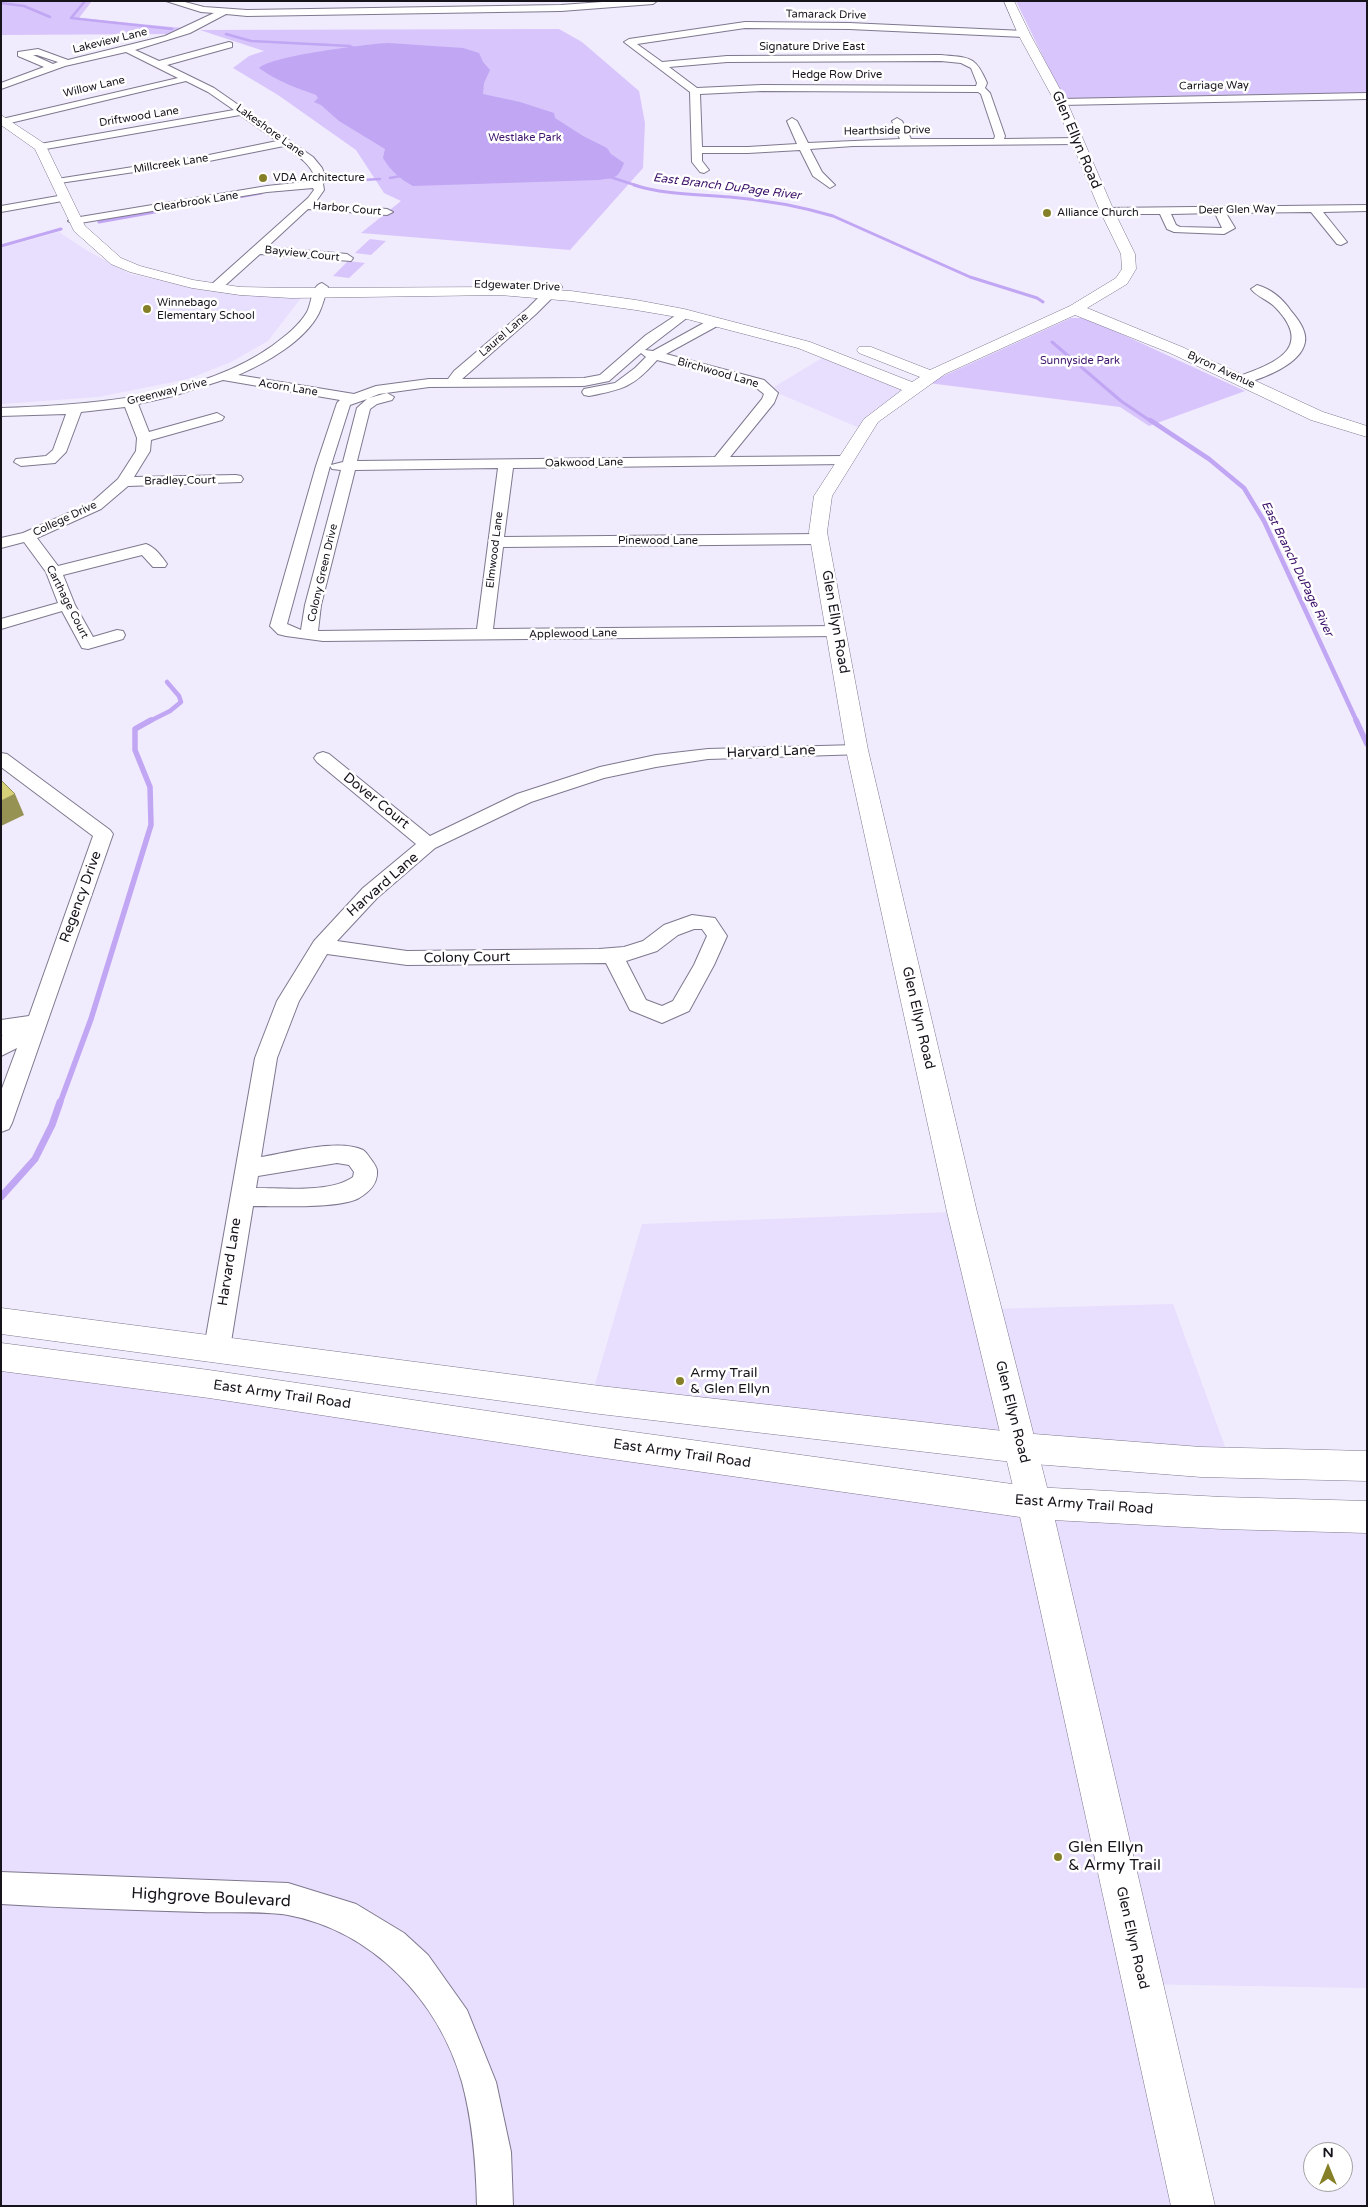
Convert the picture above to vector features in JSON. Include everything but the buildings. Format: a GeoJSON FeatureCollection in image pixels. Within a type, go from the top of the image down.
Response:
{"type":"FeatureCollection","features":[{"type":"Feature","properties":{"kind":"street"},"geometry":{"type":"LineString","coordinates":[[170,1],[196,9],[223,12],[653,1]]}},
{"type":"Feature","properties":{"kind":"street","name":"Glen Ellyn Road"},"geometry":{"type":"LineString","coordinates":[[1010,1],[1024,34],[1061,102],[1106,211],[1128,254],[1129,269],[1122,282],[1075,309],[932,376],[872,419],[823,496],[818,532],[857,750],[962,1212],[1034,1503],[1193,2206]]}},
{"type":"Feature","properties":{"kind":"street","name":"Lakeview Lane"},"geometry":{"type":"LineString","coordinates":[[1,86],[69,62],[127,49],[182,33],[200,26],[223,12]]}},
{"type":"Feature","properties":{"kind":"street","name":"Tamarack Drive"},"geometry":{"type":"LineString","coordinates":[[662,66],[629,42],[744,25],[848,26],[1024,34]]}},
{"type":"Feature","properties":{"kind":"street"},"geometry":{"type":"LineString","coordinates":[[159,64],[229,45]]}},
{"type":"Feature","properties":{"kind":"street","name":"Lakeshore Lane"},"geometry":{"type":"LineString","coordinates":[[127,49],[211,90],[242,112],[314,164],[321,179],[317,184]]}},
{"type":"Feature","properties":{"kind":"street"},"geometry":{"type":"LineString","coordinates":[[53,67],[21,54],[38,52],[69,62]]}},
{"type":"Feature","properties":{"kind":"street","name":"Signature Drive East"},"geometry":{"type":"LineString","coordinates":[[662,66],[727,59],[941,58],[963,60],[975,66],[982,83],[980,89]]}},
{"type":"Feature","properties":{"kind":"street"},"geometry":{"type":"LineString","coordinates":[[662,66],[695,91],[697,162],[704,170]]}},
{"type":"Feature","properties":{"kind":"street","name":"Willow Lane"},"geometry":{"type":"LineString","coordinates":[[3,120],[188,78]]}},
{"type":"Feature","properties":{"kind":"street","name":"Hedge Row Drive"},"geometry":{"type":"LineString","coordinates":[[695,91],[762,88],[980,89]]}},
{"type":"Feature","properties":{"kind":"street"},"geometry":{"type":"LineString","coordinates":[[980,89],[985,93],[1000,136],[998,141]]}},
{"type":"Feature","properties":{"kind":"street","name":"Carriage Way"},"geometry":{"type":"LineString","coordinates":[[1061,102],[1367,96]]}},
{"type":"Feature","properties":{"kind":"street","name":"Driftwood Lane"},"geometry":{"type":"LineString","coordinates":[[40,146],[242,112]]}},
{"type":"Feature","properties":{"kind":"street","name":"Edgewater Drive"},"geometry":{"type":"LineString","coordinates":[[3,120],[40,146],[74,221],[95,244],[116,261],[135,269],[192,284],[219,284],[240,291],[552,290],[626,292],[724,309]]}},
{"type":"Feature","properties":{"kind":"street"},"geometry":{"type":"LineString","coordinates":[[792,121],[817,174],[830,185]]}},
{"type":"Feature","properties":{"kind":"street"},"geometry":{"type":"LineString","coordinates":[[897,121],[906,143]]}},
{"type":"Feature","properties":{"kind":"street","name":"Hearthside Drive"},"geometry":{"type":"LineString","coordinates":[[697,150],[748,150],[804,146],[906,143],[1077,141]]}},
{"type":"Feature","properties":{"kind":"street","name":"Millcreek Lane"},"geometry":{"type":"LineString","coordinates":[[57,182],[285,143]]}},
{"type":"Feature","properties":{"kind":"street"},"geometry":{"type":"LineString","coordinates":[[219,284],[307,206],[319,190],[317,184]]}},
{"type":"Feature","properties":{"kind":"street","name":"Clearbrook Lane"},"geometry":{"type":"LineString","coordinates":[[74,221],[272,189],[317,184]]}},
{"type":"Feature","properties":{"kind":"street"},"geometry":{"type":"LineString","coordinates":[[1,209],[64,198]]}},
{"type":"Feature","properties":{"kind":"street","name":"Harbor Court"},"geometry":{"type":"LineString","coordinates":[[307,206],[387,212]]}},
{"type":"Feature","properties":{"kind":"street"},"geometry":{"type":"LineString","coordinates":[[1314,208],[1341,242]]}},
{"type":"Feature","properties":{"kind":"street","name":"Deer Glen Way"},"geometry":{"type":"LineString","coordinates":[[1106,211],[1367,208]]}},
{"type":"Feature","properties":{"kind":"street"},"geometry":{"type":"LineString","coordinates":[[1164,211],[1171,227],[1178,230],[1224,231],[1229,228],[1219,210]]}},
{"type":"Feature","properties":{"kind":"street","name":"Bayview Court"},"geometry":{"type":"LineString","coordinates":[[258,250],[347,258]]}},
{"type":"Feature","properties":{"kind":"street"},"geometry":{"type":"LineString","coordinates":[[1242,380],[1277,366],[1295,352],[1300,342],[1299,331],[1276,299],[1257,289]]}},
{"type":"Feature","properties":{"kind":"street","name":"Greenway Drive"},"geometry":{"type":"LineString","coordinates":[[1,412],[75,409],[130,402],[182,390],[223,376],[248,365],[285,343],[309,318],[321,290]]}},
{"type":"Feature","properties":{"kind":"street","name":"Edgewater Drive"},"geometry":{"type":"LineString","coordinates":[[552,290],[684,314],[804,345],[914,389]]}},
{"type":"Feature","properties":{"kind":"street","name":"Laurel Lane"},"geometry":{"type":"LineString","coordinates":[[452,383],[552,290]]}},
{"type":"Feature","properties":{"kind":"street","name":"Byron Avenue"},"geometry":{"type":"LineString","coordinates":[[1075,309],[1162,344],[1317,416],[1367,432]]}},
{"type":"Feature","properties":{"kind":"street"},"geometry":{"type":"LineString","coordinates":[[354,398],[376,390],[429,383],[584,382],[604,378],[684,314]]}},
{"type":"Feature","properties":{"kind":"street","name":"Colony Green Drive"},"geometry":{"type":"LineString","coordinates":[[354,398],[344,404],[341,409],[323,466],[278,626],[283,631],[309,634],[313,605],[364,408],[372,401],[406,395],[594,392],[619,386],[640,371],[654,355],[715,322]]}},
{"type":"Feature","properties":{"kind":"street"},"geometry":{"type":"LineString","coordinates":[[851,345],[932,376]]}},
{"type":"Feature","properties":{"kind":"street","name":"Birchwood Lane"},"geometry":{"type":"LineString","coordinates":[[636,351],[759,383],[771,393],[769,400],[719,461]]}},
{"type":"Feature","properties":{"kind":"street","name":"Acorn Lane"},"geometry":{"type":"LineString","coordinates":[[223,376],[354,398]]}},
{"type":"Feature","properties":{"kind":"street"},"geometry":{"type":"LineString","coordinates":[[130,402],[144,438],[217,417]]}},
{"type":"Feature","properties":{"kind":"street"},"geometry":{"type":"LineString","coordinates":[[21,462],[50,460],[59,452],[75,409]]}},
{"type":"Feature","properties":{"kind":"street","name":"College Drive"},"geometry":{"type":"LineString","coordinates":[[1,544],[28,536],[96,506],[124,482],[143,451],[144,438]]}},
{"type":"Feature","properties":{"kind":"street","name":"Oakwood Lane"},"geometry":{"type":"LineString","coordinates":[[323,466],[845,460]]}},
{"type":"Feature","properties":{"kind":"street","name":"Elmwood Lane"},"geometry":{"type":"LineString","coordinates":[[484,635],[506,464]]}},
{"type":"Feature","properties":{"kind":"street","name":"Bradley Court"},"geometry":{"type":"LineString","coordinates":[[124,482],[236,480]]}},
{"type":"Feature","properties":{"kind":"street","name":"Carthage Court"},"geometry":{"type":"LineString","coordinates":[[28,536],[54,572],[67,605],[88,644],[117,635]]}},
{"type":"Feature","properties":{"kind":"street","name":"Pinewood Lane"},"geometry":{"type":"LineString","coordinates":[[496,542],[819,539]]}},
{"type":"Feature","properties":{"kind":"street"},"geometry":{"type":"LineString","coordinates":[[54,572],[146,549],[159,564]]}},
{"type":"Feature","properties":{"kind":"street"},"geometry":{"type":"LineString","coordinates":[[1,624],[67,605]]}},
{"type":"Feature","properties":{"kind":"street","name":"Applewood Lane"},"geometry":{"type":"LineString","coordinates":[[309,634],[484,635],[837,631]]}},
{"type":"Feature","properties":{"kind":"street","name":"Harvard Lane"},"geometry":{"type":"LineString","coordinates":[[217,1348],[266,1058],[288,1001],[321,946],[370,893],[428,844],[524,798],[600,773],[656,761],[708,754],[857,750]]}},
{"type":"Feature","properties":{"kind":"street","name":"Regency Drive"},"geometry":{"type":"LineString","coordinates":[[1,758],[103,834],[1,1123]]}},
{"type":"Feature","properties":{"kind":"street","name":"Dover Court"},"geometry":{"type":"LineString","coordinates":[[323,758],[428,844]]}},
{"type":"Feature","properties":{"kind":"street","name":"Colony Court"},"geometry":{"type":"LineString","coordinates":[[321,946],[407,958],[613,955],[625,954],[650,946],[672,930],[692,922],[708,923],[717,936],[704,965],[681,1006],[662,1015],[638,1004],[613,955]]}},
{"type":"Feature","properties":{"kind":"street"},"geometry":{"type":"LineString","coordinates":[[1,1028],[36,1023]]}},
{"type":"Feature","properties":{"kind":"street"},"geometry":{"type":"LineString","coordinates":[[1,1048],[36,1023]]}},
{"type":"Feature","properties":{"kind":"street"},"geometry":{"type":"LineString","coordinates":[[241,1197],[311,1196],[350,1192],[364,1182],[366,1170],[356,1157],[338,1154],[246,1169]]}},
{"type":"Feature","properties":{"kind":"street"},"geometry":{"type":"LineString","coordinates":[[1,1321],[600,1400],[1021,1448],[1201,1462],[1367,1466]]}},
{"type":"Feature","properties":{"kind":"street","name":"East Army Trail Road"},"geometry":{"type":"LineString","coordinates":[[1,1357],[209,1384],[599,1442],[1034,1503],[1222,1513],[1367,1517]]}},
{"type":"Feature","properties":{"kind":"street","name":"Highgrove Boulevard"},"geometry":{"type":"LineString","coordinates":[[1,1888],[288,1899],[344,1916],[366,1928],[392,1946],[416,1967],[454,2022],[479,2082],[493,2152],[495,2206]]}},
{"type":"Feature","properties":{"kind":"shaded area"},"geometry":{"type":"Polygon","coordinates":[[[388,43],[463,48],[479,53],[483,62],[490,70],[484,83],[483,94],[520,102],[554,113],[555,118],[583,136],[607,148],[611,154],[624,163],[620,172],[615,177],[598,180],[413,186],[389,167],[383,158],[385,149],[339,121],[321,105],[314,102],[318,98],[316,95],[280,81],[259,68],[281,59],[300,55],[388,43]]]}},
{"type":"Feature","properties":{"kind":"shaded area","name":"Winnebago Elementary School"},"geometry":{"type":"Polygon","coordinates":[[[59,232],[86,250],[130,274],[204,290],[301,298],[268,341],[231,362],[188,379],[98,397],[1,404],[1,248],[59,232]]]}},
{"type":"Feature","properties":{"kind":"shaded area"},"geometry":{"type":"Polygon","coordinates":[[[827,355],[909,389],[862,429],[780,394],[774,387],[827,355]]]}},
{"type":"Feature","properties":{"kind":"shaded area"},"geometry":{"type":"Polygon","coordinates":[[[953,1212],[1008,1437],[593,1391],[642,1224],[953,1212]]]}},
{"type":"Feature","properties":{"kind":"shaded area"},"geometry":{"type":"Polygon","coordinates":[[[1173,1304],[1228,1455],[1027,1439],[993,1309],[1173,1304]]]}},
{"type":"Feature","properties":{"kind":"shaded area"},"geometry":{"type":"Polygon","coordinates":[[[1,1371],[800,1475],[1367,1524],[1367,1988],[1133,1984],[1185,2206],[1,2206],[1,1371]]]}},
{"type":"Feature","properties":{"kind":"green space"},"geometry":{"type":"Polygon","coordinates":[[[1,1],[92,1],[79,18],[183,28],[167,34],[1,35],[1,1]]]}},
{"type":"Feature","properties":{"kind":"green space"},"geometry":{"type":"Polygon","coordinates":[[[1016,1],[1367,1],[1367,94],[1064,100],[1016,1]]]}},
{"type":"Feature","properties":{"kind":"green space","name":"Westlake Park"},"geometry":{"type":"Polygon","coordinates":[[[559,29],[582,42],[639,91],[645,123],[643,168],[570,250],[361,233],[401,201],[384,193],[356,150],[278,95],[233,68],[249,56],[264,51],[200,30],[559,29]]]}},
{"type":"Feature","properties":{"kind":"green space"},"geometry":{"type":"Polygon","coordinates":[[[370,239],[386,241],[371,255],[355,253],[370,239]]]}},
{"type":"Feature","properties":{"kind":"green space"},"geometry":{"type":"Polygon","coordinates":[[[348,261],[365,263],[349,278],[333,276],[348,261]]]}},
{"type":"Feature","properties":{"kind":"green space","name":"Sunnyside Park"},"geometry":{"type":"Polygon","coordinates":[[[1071,318],[1093,321],[1245,391],[1149,426],[1120,407],[928,383],[1071,318]]]}},
{"type":"Feature","properties":{"kind":"waterway"},"geometry":{"type":"LineString","coordinates":[[85,1],[71,18],[172,29]]}},
{"type":"Feature","properties":{"kind":"waterway"},"geometry":{"type":"LineString","coordinates":[[1,3],[24,6],[50,17]]}},
{"type":"Feature","properties":{"kind":"waterway"},"geometry":{"type":"LineString","coordinates":[[226,34],[251,41],[350,46],[356,50]]}},
{"type":"Feature","properties":{"kind":"waterway"},"geometry":{"type":"LineString","coordinates":[[390,178],[406,175]]}},
{"type":"Feature","properties":{"kind":"waterway","name":"East Branch DuPage River"},"geometry":{"type":"LineString","coordinates":[[607,176],[638,186]]}},
{"type":"Feature","properties":{"kind":"waterway"},"geometry":{"type":"LineString","coordinates":[[326,182],[380,179]]}},
{"type":"Feature","properties":{"kind":"waterway","name":"East Branch DuPage River"},"geometry":{"type":"LineString","coordinates":[[634,185],[638,186]]}},
{"type":"Feature","properties":{"kind":"waterway","name":"East Branch DuPage River"},"geometry":{"type":"LineString","coordinates":[[638,186],[670,192],[769,202],[833,216],[970,277],[1037,298],[1043,302]]}},
{"type":"Feature","properties":{"kind":"waterway"},"geometry":{"type":"LineString","coordinates":[[99,222],[261,193]]}},
{"type":"Feature","properties":{"kind":"waterway"},"geometry":{"type":"LineString","coordinates":[[1,246],[61,229]]}},
{"type":"Feature","properties":{"kind":"waterway","name":"East Branch DuPage River"},"geometry":{"type":"LineString","coordinates":[[1052,342],[1121,401],[1152,422]]}},
{"type":"Feature","properties":{"kind":"waterway","name":"East Branch DuPage River"},"geometry":{"type":"LineString","coordinates":[[1150,420],[1209,459],[1244,488],[1264,521],[1357,722]]}},
{"type":"Feature","properties":{"kind":"waterway"},"geometry":{"type":"LineString","coordinates":[[148,722],[170,711],[181,702],[179,696],[167,682]]}},
{"type":"Feature","properties":{"kind":"waterway"},"geometry":{"type":"LineString","coordinates":[[60,1103],[91,1019],[151,825],[150,787],[135,750],[135,729],[151,720]]}},
{"type":"Feature","properties":{"kind":"waterway","name":"East Branch DuPage River"},"geometry":{"type":"LineString","coordinates":[[1356,720],[1367,744]]}},
{"type":"Feature","properties":{"kind":"waterway"},"geometry":{"type":"LineString","coordinates":[[1,1197],[35,1159],[52,1125],[60,1102]]}},
{"type":"Feature","properties":{"kind":"place","name":"VDA Architecture"},"geometry":{"type":"Point","coordinates":[263,178]}},
{"type":"Feature","properties":{"kind":"place","name":"Alliance Church"},"geometry":{"type":"Point","coordinates":[1047,213]}},
{"type":"Feature","properties":{"kind":"place","name":"Winnebago Elementary School"},"geometry":{"type":"Point","coordinates":[147,309]}},
{"type":"Feature","properties":{"kind":"place","name":"Army Trail & Glen Ellyn"},"geometry":{"type":"Point","coordinates":[680,1381]}},
{"type":"Feature","properties":{"kind":"place","name":"Glen Ellyn & Army Trail"},"geometry":{"type":"Point","coordinates":[1058,1857]}}]}
